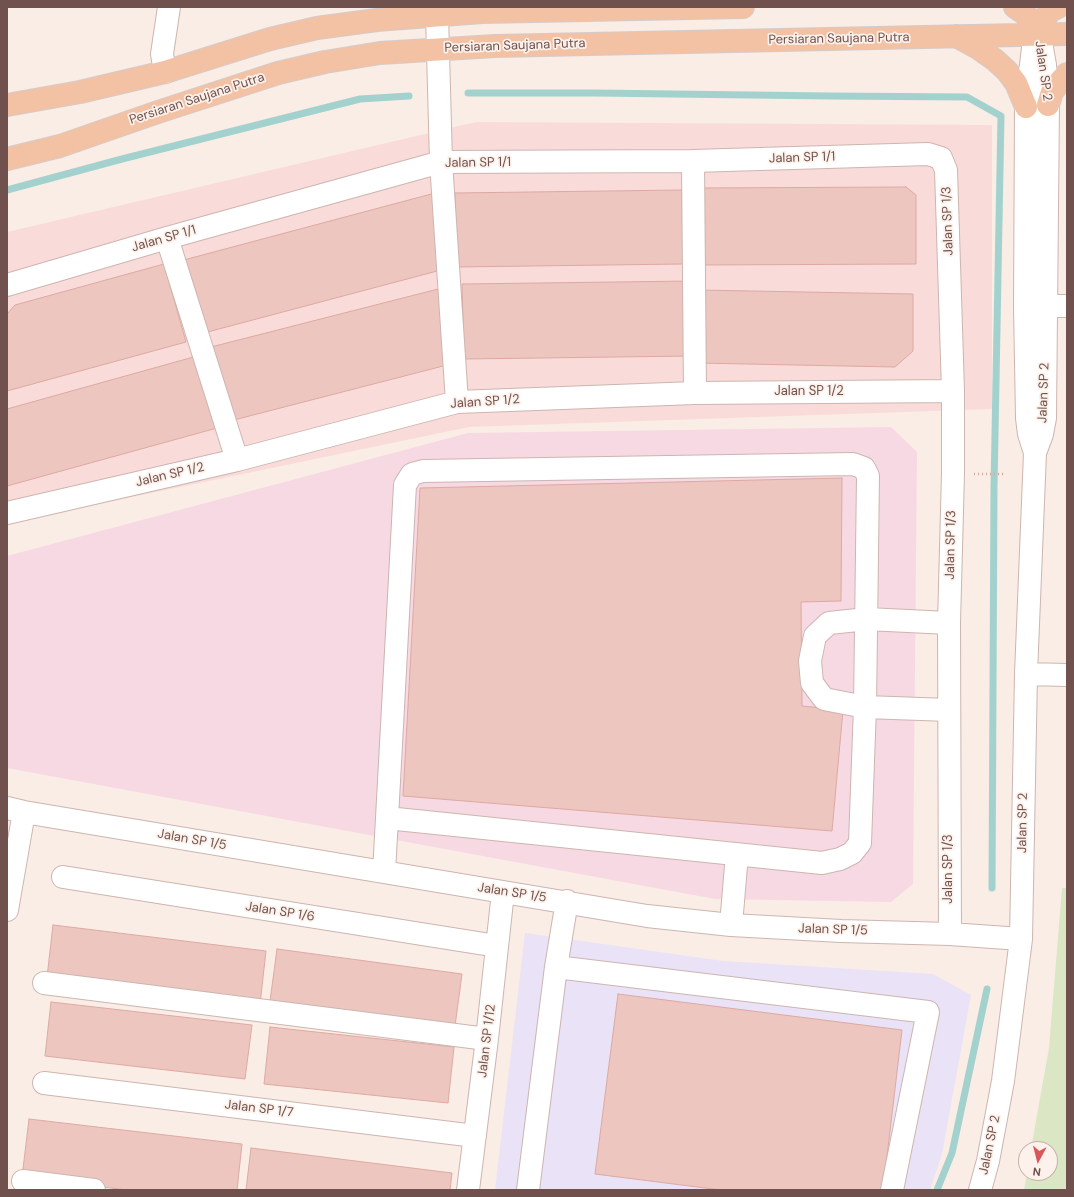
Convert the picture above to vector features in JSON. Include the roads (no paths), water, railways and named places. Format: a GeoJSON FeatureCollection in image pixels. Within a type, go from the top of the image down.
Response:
{"type":"FeatureCollection","features":[{"type":"Feature","properties":{"kind":"main road"},"geometry":{"type":"LineString","coordinates":[[7,105],[80,92],[165,72],[270,38],[317,28],[377,20],[482,12],[610,8],[742,7]]}},
{"type":"Feature","properties":{"kind":"main road"},"geometry":{"type":"LineString","coordinates":[[1014,7],[1024,13],[1033,23],[1038,34]]}},
{"type":"Feature","properties":{"kind":"main road"},"geometry":{"type":"LineString","coordinates":[[1038,34],[1042,22],[1050,12],[1058,7]]}},
{"type":"Feature","properties":{"kind":"main road","name":"Persiaran Saujana Putra"},"geometry":{"type":"LineString","coordinates":[[7,159],[60,146],[278,73],[325,62],[380,53],[511,46],[1067,34]]}},
{"type":"Feature","properties":{"kind":"main road"},"geometry":{"type":"LineString","coordinates":[[956,36],[984,52],[1007,72],[1016,83],[1026,107]]}},
{"type":"Feature","properties":{"kind":"main road"},"geometry":{"type":"LineString","coordinates":[[1048,105],[1052,92],[1062,78],[1067,74]]}},
{"type":"Feature","properties":{"kind":"street"},"geometry":{"type":"LineString","coordinates":[[165,72],[162,54],[169,7]]}},
{"type":"Feature","properties":{"kind":"street"},"geometry":{"type":"LineString","coordinates":[[437,15],[441,162],[457,402]]}},
{"type":"Feature","properties":{"kind":"street","name":"Jalan SP 2"},"geometry":{"type":"LineString","coordinates":[[1035,306],[1048,105],[1045,65],[1038,34]]}},
{"type":"Feature","properties":{"kind":"street","name":"Jalan SP 2"},"geometry":{"type":"LineString","coordinates":[[980,1190],[988,1161],[1003,1081],[1021,939],[1026,674],[1035,453],[1042,434],[1045,418],[1035,306],[1026,107],[1027,89],[1038,34]]}},
{"type":"Feature","properties":{"kind":"street","name":"Jalan SP 1/1"},"geometry":{"type":"LineString","coordinates":[[7,286],[167,238],[441,162],[694,161],[928,154],[941,158]]}},
{"type":"Feature","properties":{"kind":"street","name":"Jalan SP 1/3"},"geometry":{"type":"LineString","coordinates":[[941,158],[946,170],[953,391],[953,473],[949,623],[950,934]]}},
{"type":"Feature","properties":{"kind":"street"},"geometry":{"type":"LineString","coordinates":[[694,161],[695,393]]}},
{"type":"Feature","properties":{"kind":"street"},"geometry":{"type":"LineString","coordinates":[[167,238],[236,460]]}},
{"type":"Feature","properties":{"kind":"street"},"geometry":{"type":"LineString","coordinates":[[1035,306],[1067,306]]}},
{"type":"Feature","properties":{"kind":"street","name":"Jalan SP 1/2"},"geometry":{"type":"LineString","coordinates":[[7,513],[236,460],[457,402],[695,393],[953,391]]}},
{"type":"Feature","properties":{"kind":"street"},"geometry":{"type":"LineString","coordinates":[[384,872],[405,485],[412,474],[423,471],[852,464],[864,468],[868,476],[865,708],[860,843],[852,853],[840,859],[822,863],[387,818]]}},
{"type":"Feature","properties":{"kind":"street"},"geometry":{"type":"LineString","coordinates":[[949,623],[867,619],[829,623],[815,636],[810,661],[812,683],[824,699],[865,708],[949,710]]}},
{"type":"Feature","properties":{"kind":"street"},"geometry":{"type":"LineString","coordinates":[[1026,674],[1067,675]]}},
{"type":"Feature","properties":{"kind":"street"},"geometry":{"type":"LineString","coordinates":[[7,910],[16,810]]}},
{"type":"Feature","properties":{"kind":"street","name":"Jalan SP 1/5"},"geometry":{"type":"LineString","coordinates":[[16,810],[503,892],[567,901],[647,916],[731,925],[841,931],[950,934],[1021,939]]}},
{"type":"Feature","properties":{"kind":"street"},"geometry":{"type":"LineString","coordinates":[[731,925],[738,854]]}},
{"type":"Feature","properties":{"kind":"street","name":"Jalan SP 1/6"},"geometry":{"type":"LineString","coordinates":[[63,877],[497,946]]}},
{"type":"Feature","properties":{"kind":"street","name":"Jalan SP 1/12"},"geometry":{"type":"LineString","coordinates":[[468,1190],[488,1038],[503,892]]}},
{"type":"Feature","properties":{"kind":"street"},"geometry":{"type":"LineString","coordinates":[[528,1190],[556,966],[567,901]]}},
{"type":"Feature","properties":{"kind":"street"},"geometry":{"type":"LineString","coordinates":[[556,966],[928,1012],[892,1190]]}},
{"type":"Feature","properties":{"kind":"street"},"geometry":{"type":"LineString","coordinates":[[44,983],[488,1038]]}},
{"type":"Feature","properties":{"kind":"street","name":"Jalan SP 1/7"},"geometry":{"type":"LineString","coordinates":[[44,1082],[475,1136]]}},
{"type":"Feature","properties":{"kind":"street"},"geometry":{"type":"LineString","coordinates":[[23,1181],[94,1190]]}},
{"type":"Feature","properties":{"kind":"waterway"},"geometry":{"type":"LineString","coordinates":[[468,93],[967,97],[1001,116],[994,487],[992,888]]}},
{"type":"Feature","properties":{"kind":"waterway"},"geometry":{"type":"LineString","coordinates":[[7,190],[122,159],[360,99],[409,96]]}},
{"type":"Feature","properties":{"kind":"waterway"},"geometry":{"type":"LineString","coordinates":[[937,1190],[952,1153],[987,989]]}}]}
